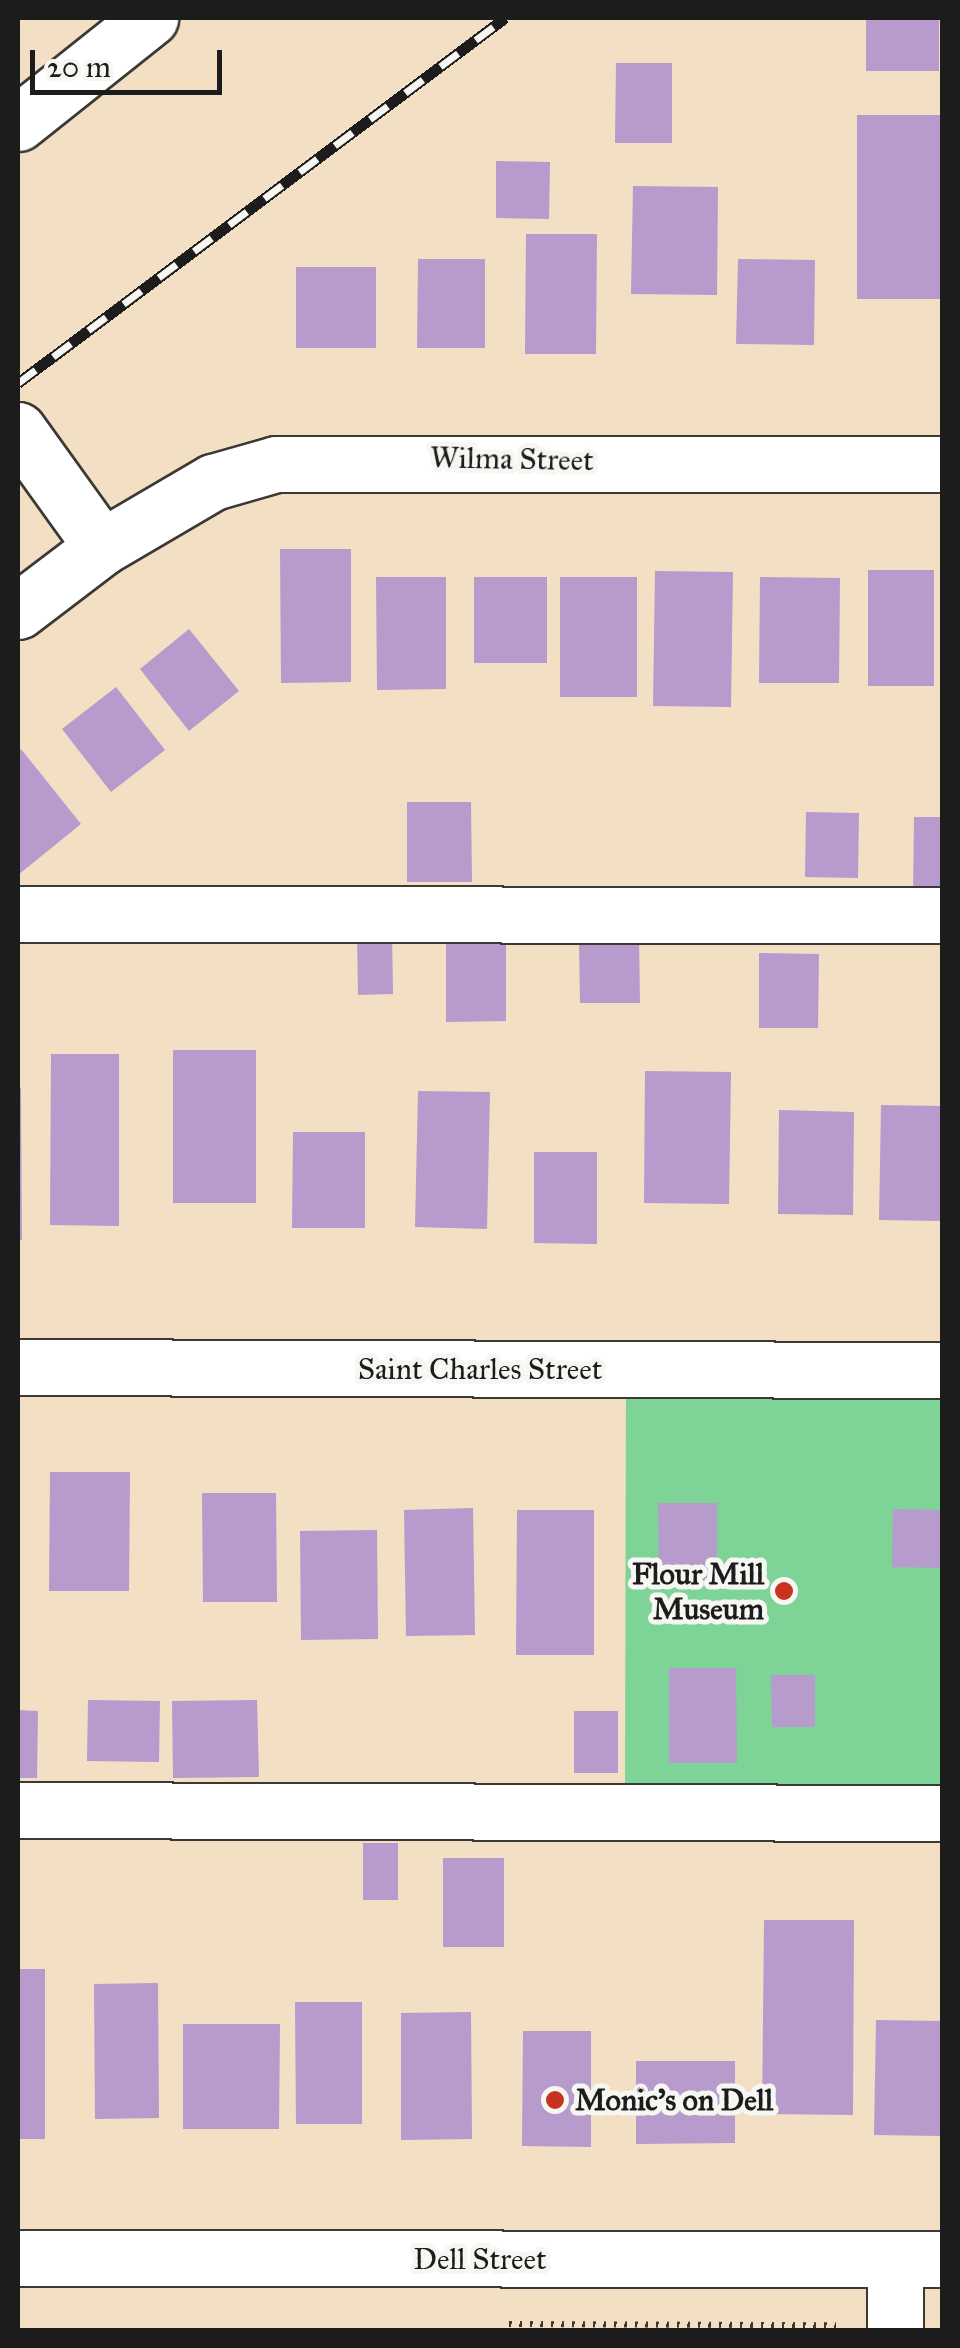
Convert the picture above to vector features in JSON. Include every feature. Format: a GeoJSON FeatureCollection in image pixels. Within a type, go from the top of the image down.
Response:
{"type":"FeatureCollection","features":[{"type":"Feature","properties":{"kind":"street"},"geometry":{"type":"LineString","coordinates":[[18,123],[150,18]]}},
{"type":"Feature","properties":{"kind":"street"},"geometry":{"type":"LineString","coordinates":[[18,430],[102,547]]}},
{"type":"Feature","properties":{"kind":"street","name":"Wilma Street"},"geometry":{"type":"LineString","coordinates":[[18,612],[102,547],[213,482],[322,459],[942,464]]}},
{"type":"Feature","properties":{"kind":"street"},"geometry":{"type":"LineString","coordinates":[[18,914],[942,915]]}},
{"type":"Feature","properties":{"kind":"street","name":"Saint Charles Street"},"geometry":{"type":"LineString","coordinates":[[18,1368],[942,1370]]}},
{"type":"Feature","properties":{"kind":"street"},"geometry":{"type":"LineString","coordinates":[[18,1810],[942,1813]]}},
{"type":"Feature","properties":{"kind":"street","name":"Dell Street"},"geometry":{"type":"LineString","coordinates":[[18,2258],[919,2259]]}},
{"type":"Feature","properties":{"kind":"street"},"geometry":{"type":"LineString","coordinates":[[895,2330],[919,2259]]}},
{"type":"Feature","properties":{"kind":"green space","name":"Flour Mill Museum"},"geometry":{"type":"Polygon","coordinates":[[[626,1372],[942,1374],[942,1810],[625,1808],[626,1372]]]}},
{"type":"Feature","properties":{"kind":"building"},"geometry":{"type":"Polygon","coordinates":[[[866,18],[939,18],[939,71],[866,71],[866,18]]]}},
{"type":"Feature","properties":{"kind":"building"},"geometry":{"type":"Polygon","coordinates":[[[616,63],[672,63],[672,143],[615,143],[616,63]]]}},
{"type":"Feature","properties":{"kind":"building"},"geometry":{"type":"Polygon","coordinates":[[[857,115],[940,115],[940,299],[857,299],[857,115]]]}},
{"type":"Feature","properties":{"kind":"building"},"geometry":{"type":"Polygon","coordinates":[[[496,161],[550,162],[549,219],[496,218],[496,161]]]}},
{"type":"Feature","properties":{"kind":"building"},"geometry":{"type":"Polygon","coordinates":[[[633,186],[718,187],[717,295],[631,294],[633,186]]]}},
{"type":"Feature","properties":{"kind":"building"},"geometry":{"type":"Polygon","coordinates":[[[526,234],[597,234],[596,354],[525,354],[526,234]]]}},
{"type":"Feature","properties":{"kind":"building"},"geometry":{"type":"Polygon","coordinates":[[[418,259],[485,259],[485,348],[417,348],[418,259]]]}},
{"type":"Feature","properties":{"kind":"building"},"geometry":{"type":"Polygon","coordinates":[[[738,259],[815,260],[814,345],[736,344],[738,259]]]}},
{"type":"Feature","properties":{"kind":"building"},"geometry":{"type":"Polygon","coordinates":[[[296,267],[376,267],[376,348],[296,348],[296,267]]]}},
{"type":"Feature","properties":{"kind":"building"},"geometry":{"type":"Polygon","coordinates":[[[280,549],[351,549],[351,682],[281,683],[280,549]]]}},
{"type":"Feature","properties":{"kind":"building"},"geometry":{"type":"Polygon","coordinates":[[[868,570],[934,570],[934,686],[868,686],[868,570]]]}},
{"type":"Feature","properties":{"kind":"building"},"geometry":{"type":"Polygon","coordinates":[[[655,571],[733,572],[731,707],[653,706],[655,571]]]}},
{"type":"Feature","properties":{"kind":"building"},"geometry":{"type":"Polygon","coordinates":[[[376,577],[446,577],[446,689],[377,690],[376,577]]]}},
{"type":"Feature","properties":{"kind":"building"},"geometry":{"type":"Polygon","coordinates":[[[474,577],[547,577],[547,663],[474,663],[474,577]]]}},
{"type":"Feature","properties":{"kind":"building"},"geometry":{"type":"Polygon","coordinates":[[[560,577],[637,577],[637,697],[560,697],[560,577]]]}},
{"type":"Feature","properties":{"kind":"building"},"geometry":{"type":"Polygon","coordinates":[[[760,577],[840,578],[839,683],[759,683],[760,577]]]}},
{"type":"Feature","properties":{"kind":"building"},"geometry":{"type":"Polygon","coordinates":[[[189,629],[239,691],[189,731],[140,669],[189,629]]]}},
{"type":"Feature","properties":{"kind":"building"},"geometry":{"type":"Polygon","coordinates":[[[116,687],[165,750],[111,792],[62,729],[116,687]]]}},
{"type":"Feature","properties":{"kind":"building"},"geometry":{"type":"Polygon","coordinates":[[[21,749],[81,824],[18,875],[18,752],[21,749]]]}},
{"type":"Feature","properties":{"kind":"building"},"geometry":{"type":"Polygon","coordinates":[[[407,802],[471,802],[472,882],[407,882],[407,802]]]}},
{"type":"Feature","properties":{"kind":"building"},"geometry":{"type":"Polygon","coordinates":[[[806,812],[859,813],[858,878],[805,877],[806,812]]]}},
{"type":"Feature","properties":{"kind":"building"},"geometry":{"type":"Polygon","coordinates":[[[914,817],[942,817],[942,899],[913,898],[914,817]]]}},
{"type":"Feature","properties":{"kind":"building"},"geometry":{"type":"Polygon","coordinates":[[[357,933],[392,933],[393,994],[358,995],[357,933]]]}},
{"type":"Feature","properties":{"kind":"building"},"geometry":{"type":"Polygon","coordinates":[[[446,937],[506,937],[506,1021],[446,1022],[446,937]]]}},
{"type":"Feature","properties":{"kind":"building"},"geometry":{"type":"Polygon","coordinates":[[[639,939],[640,1003],[580,1003],[579,940],[639,939]]]}},
{"type":"Feature","properties":{"kind":"building"},"geometry":{"type":"Polygon","coordinates":[[[759,953],[819,954],[818,1028],[759,1028],[759,953]]]}},
{"type":"Feature","properties":{"kind":"building"},"geometry":{"type":"Polygon","coordinates":[[[173,1050],[256,1050],[256,1203],[173,1203],[173,1050]]]}},
{"type":"Feature","properties":{"kind":"building"},"geometry":{"type":"Polygon","coordinates":[[[51,1054],[119,1054],[119,1226],[50,1225],[51,1054]]]}},
{"type":"Feature","properties":{"kind":"building"},"geometry":{"type":"Polygon","coordinates":[[[645,1071],[731,1072],[729,1204],[644,1203],[645,1071]]]}},
{"type":"Feature","properties":{"kind":"building"},"geometry":{"type":"Polygon","coordinates":[[[21,1088],[22,1240],[18,1240],[21,1088]]]}},
{"type":"Feature","properties":{"kind":"building"},"geometry":{"type":"Polygon","coordinates":[[[418,1091],[490,1092],[487,1229],[415,1227],[418,1091]]]}},
{"type":"Feature","properties":{"kind":"building"},"geometry":{"type":"Polygon","coordinates":[[[881,1105],[942,1106],[942,1221],[879,1220],[881,1105]]]}},
{"type":"Feature","properties":{"kind":"building"},"geometry":{"type":"Polygon","coordinates":[[[779,1110],[854,1112],[853,1215],[778,1214],[779,1110]]]}},
{"type":"Feature","properties":{"kind":"building"},"geometry":{"type":"Polygon","coordinates":[[[293,1132],[365,1132],[365,1228],[292,1228],[293,1132]]]}},
{"type":"Feature","properties":{"kind":"building"},"geometry":{"type":"Polygon","coordinates":[[[534,1152],[597,1152],[597,1244],[534,1243],[534,1152]]]}},
{"type":"Feature","properties":{"kind":"building"},"geometry":{"type":"Polygon","coordinates":[[[50,1472],[130,1472],[129,1591],[49,1591],[50,1472]]]}},
{"type":"Feature","properties":{"kind":"building"},"geometry":{"type":"Polygon","coordinates":[[[202,1493],[276,1493],[277,1602],[203,1602],[202,1493]]]}},
{"type":"Feature","properties":{"kind":"building"},"geometry":{"type":"Polygon","coordinates":[[[658,1503],[717,1503],[717,1580],[659,1581],[658,1503]]]}},
{"type":"Feature","properties":{"kind":"building"},"geometry":{"type":"Polygon","coordinates":[[[473,1508],[475,1635],[406,1636],[404,1510],[473,1508]]]}},
{"type":"Feature","properties":{"kind":"building"},"geometry":{"type":"Polygon","coordinates":[[[893,1509],[942,1510],[942,1568],[892,1567],[893,1509]]]}},
{"type":"Feature","properties":{"kind":"building"},"geometry":{"type":"Polygon","coordinates":[[[517,1510],[594,1510],[594,1655],[516,1655],[517,1510]]]}},
{"type":"Feature","properties":{"kind":"building"},"geometry":{"type":"Polygon","coordinates":[[[377,1530],[378,1639],[301,1640],[300,1531],[377,1530]]]}},
{"type":"Feature","properties":{"kind":"building"},"geometry":{"type":"Polygon","coordinates":[[[669,1668],[736,1668],[737,1763],[669,1763],[669,1668]]]}},
{"type":"Feature","properties":{"kind":"building"},"geometry":{"type":"Polygon","coordinates":[[[771,1675],[815,1675],[815,1727],[772,1727],[771,1675]]]}},
{"type":"Feature","properties":{"kind":"building"},"geometry":{"type":"Polygon","coordinates":[[[88,1700],[160,1701],[159,1762],[87,1761],[88,1700]]]}},
{"type":"Feature","properties":{"kind":"building"},"geometry":{"type":"Polygon","coordinates":[[[257,1700],[259,1777],[173,1778],[172,1701],[257,1700]]]}},
{"type":"Feature","properties":{"kind":"building"},"geometry":{"type":"Polygon","coordinates":[[[18,1710],[38,1711],[37,1778],[18,1778],[18,1710]]]}},
{"type":"Feature","properties":{"kind":"building"},"geometry":{"type":"Polygon","coordinates":[[[574,1711],[618,1711],[618,1773],[574,1773],[574,1711]]]}},
{"type":"Feature","properties":{"kind":"building"},"geometry":{"type":"Polygon","coordinates":[[[363,1843],[398,1843],[398,1900],[363,1900],[363,1843]]]}},
{"type":"Feature","properties":{"kind":"building"},"geometry":{"type":"Polygon","coordinates":[[[443,1858],[504,1858],[504,1947],[443,1947],[443,1858]]]}},
{"type":"Feature","properties":{"kind":"building"},"geometry":{"type":"Polygon","coordinates":[[[764,1920],[854,1920],[853,2115],[762,2114],[764,1920]]]}},
{"type":"Feature","properties":{"kind":"building"},"geometry":{"type":"Polygon","coordinates":[[[18,1969],[45,1969],[45,2139],[18,2139],[18,1969]]]}},
{"type":"Feature","properties":{"kind":"building"},"geometry":{"type":"Polygon","coordinates":[[[158,1983],[159,2118],[95,2119],[94,1984],[158,1983]]]}},
{"type":"Feature","properties":{"kind":"building"},"geometry":{"type":"Polygon","coordinates":[[[295,2002],[362,2002],[362,2124],[296,2124],[295,2002]]]}},
{"type":"Feature","properties":{"kind":"building"},"geometry":{"type":"Polygon","coordinates":[[[471,2012],[472,2139],[401,2140],[401,2013],[471,2012]]]}},
{"type":"Feature","properties":{"kind":"building"},"geometry":{"type":"Polygon","coordinates":[[[876,2020],[942,2021],[942,2136],[874,2135],[876,2020]]]}},
{"type":"Feature","properties":{"kind":"building"},"geometry":{"type":"Polygon","coordinates":[[[183,2024],[280,2024],[279,2129],[183,2129],[183,2024]]]}},
{"type":"Feature","properties":{"kind":"building"},"geometry":{"type":"Polygon","coordinates":[[[523,2031],[591,2031],[591,2147],[522,2146],[523,2031]]]}},
{"type":"Feature","properties":{"kind":"building"},"geometry":{"type":"Polygon","coordinates":[[[636,2061],[735,2061],[735,2143],[636,2144],[636,2061]]]}},
{"type":"Feature","properties":{"kind":"railway"},"geometry":{"type":"LineString","coordinates":[[18,383],[505,18]]}},
{"type":"Feature","properties":{"kind":"place","name":"Flour Mill Museum"},"geometry":{"type":"Point","coordinates":[784,1591]}},
{"type":"Feature","properties":{"kind":"place","name":"Monic's on Dell"},"geometry":{"type":"Point","coordinates":[555,2100]}}]}
